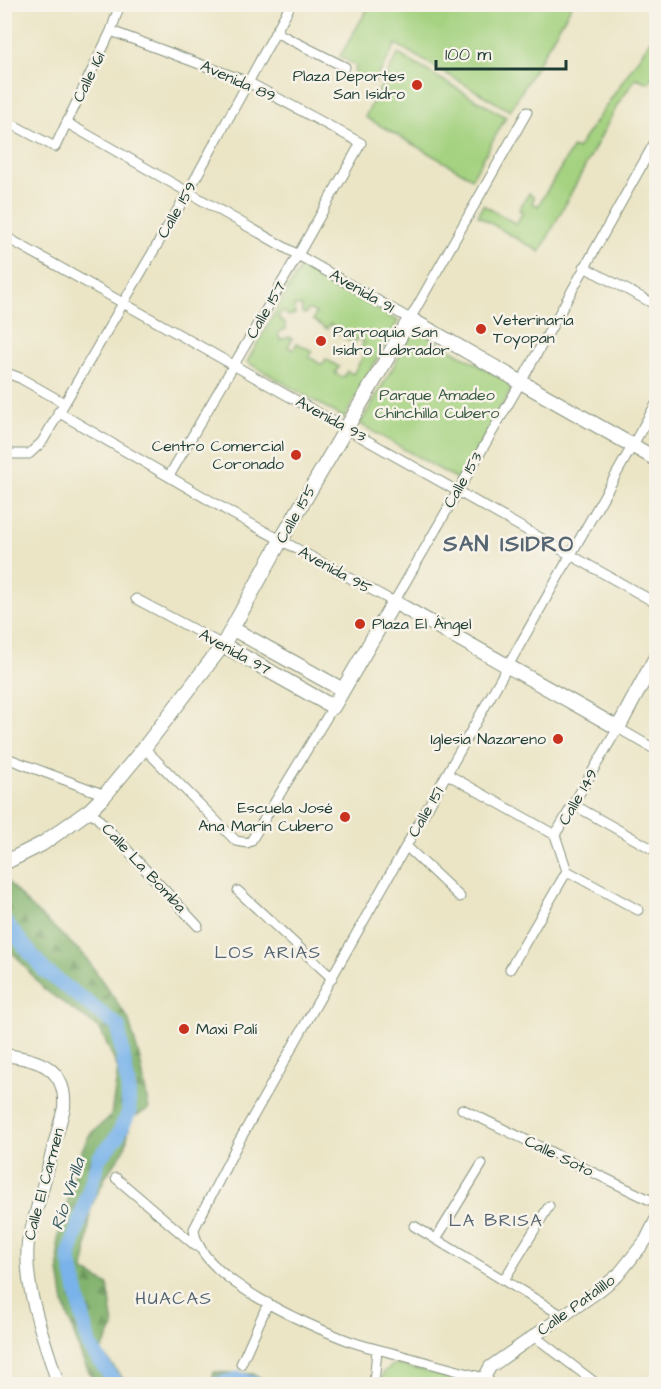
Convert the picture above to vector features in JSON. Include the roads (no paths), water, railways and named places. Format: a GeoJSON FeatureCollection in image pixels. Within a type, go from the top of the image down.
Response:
{"type":"FeatureCollection","features":[{"type":"Feature","properties":{"kind":"main road","name":"Avenida 91"},"geometry":{"type":"LineString","coordinates":[[410,319],[657,459]]}},
{"type":"Feature","properties":{"kind":"main road","name":"Calle 155"},"geometry":{"type":"LineString","coordinates":[[4,863],[42,844],[90,810],[144,748],[223,645],[281,540],[410,319]]}},
{"type":"Feature","properties":{"kind":"main road","name":"Avenida 95"},"geometry":{"type":"LineString","coordinates":[[394,603],[618,728]]}},
{"type":"Feature","properties":{"kind":"main road","name":"Calle 153"},"geometry":{"type":"LineString","coordinates":[[333,707],[394,603]]}},
{"type":"Feature","properties":{"kind":"main road","name":"Avenida 97"},"geometry":{"type":"LineString","coordinates":[[233,628],[343,690]]}},
{"type":"Feature","properties":{"kind":"main road","name":"Avenida 97"},"geometry":{"type":"LineString","coordinates":[[223,645],[333,707]]}},
{"type":"Feature","properties":{"kind":"main road","name":"Calle 149"},"geometry":{"type":"LineString","coordinates":[[618,728],[657,657]]}},
{"type":"Feature","properties":{"kind":"street","name":"Calle 161"},"geometry":{"type":"LineString","coordinates":[[4,120],[55,147],[111,31],[120,4]]}},
{"type":"Feature","properties":{"kind":"street","name":"Calle 159"},"geometry":{"type":"LineString","coordinates":[[58,412],[188,192],[291,4]]}},
{"type":"Feature","properties":{"kind":"street","name":"Avenida 89"},"geometry":{"type":"LineString","coordinates":[[111,31],[248,82],[360,143]]}},
{"type":"Feature","properties":{"kind":"street"},"geometry":{"type":"LineString","coordinates":[[275,32],[345,67]]}},
{"type":"Feature","properties":{"kind":"street","name":"Calle 155"},"geometry":{"type":"LineString","coordinates":[[410,319],[527,112]]}},
{"type":"Feature","properties":{"kind":"street","name":"Avenida 91"},"geometry":{"type":"LineString","coordinates":[[67,123],[410,319]]}},
{"type":"Feature","properties":{"kind":"street","name":"Calle 157"},"geometry":{"type":"LineString","coordinates":[[169,476],[298,255],[360,143]]}},
{"type":"Feature","properties":{"kind":"street","name":"Calle 153"},"geometry":{"type":"LineString","coordinates":[[394,603],[584,267],[655,147]]}},
{"type":"Feature","properties":{"kind":"street","name":"Avenida 93"},"geometry":{"type":"LineString","coordinates":[[4,236],[657,603]]}},
{"type":"Feature","properties":{"kind":"street"},"geometry":{"type":"LineString","coordinates":[[584,267],[657,305]]}},
{"type":"Feature","properties":{"kind":"street"},"geometry":{"type":"LineString","coordinates":[[4,372],[20,378],[64,403]]}},
{"type":"Feature","properties":{"kind":"street","name":"Calle 151"},"geometry":{"type":"LineString","coordinates":[[203,1252],[195,1237],[196,1221],[657,404]]}},
{"type":"Feature","properties":{"kind":"street"},"geometry":{"type":"LineString","coordinates":[[4,454],[24,455],[35,450],[58,412]]}},
{"type":"Feature","properties":{"kind":"street","name":"Avenida 95"},"geometry":{"type":"LineString","coordinates":[[58,412],[394,603]]}},
{"type":"Feature","properties":{"kind":"street","name":"Avenida 97"},"geometry":{"type":"LineString","coordinates":[[136,599],[223,645]]}},
{"type":"Feature","properties":{"kind":"street","name":"Calle 153"},"geometry":{"type":"LineString","coordinates":[[144,748],[236,841],[244,844],[251,841],[333,707]]}},
{"type":"Feature","properties":{"kind":"street"},"geometry":{"type":"LineString","coordinates":[[618,728],[657,750]]}},
{"type":"Feature","properties":{"kind":"street","name":"Calle 149"},"geometry":{"type":"LineString","coordinates":[[567,871],[555,836],[618,728]]}},
{"type":"Feature","properties":{"kind":"street"},"geometry":{"type":"LineString","coordinates":[[4,758],[105,795]]}},
{"type":"Feature","properties":{"kind":"street"},"geometry":{"type":"LineString","coordinates":[[447,774],[555,836]]}},
{"type":"Feature","properties":{"kind":"street"},"geometry":{"type":"LineString","coordinates":[[574,805],[654,850]]}},
{"type":"Feature","properties":{"kind":"street","name":"Calle La Bomba"},"geometry":{"type":"LineString","coordinates":[[90,810],[198,926]]}},
{"type":"Feature","properties":{"kind":"street"},"geometry":{"type":"LineString","coordinates":[[406,846],[460,897]]}},
{"type":"Feature","properties":{"kind":"street"},"geometry":{"type":"LineString","coordinates":[[510,969],[567,871],[638,910]]}},
{"type":"Feature","properties":{"kind":"street"},"geometry":{"type":"LineString","coordinates":[[238,891],[332,978]]}},
{"type":"Feature","properties":{"kind":"street","name":"Calle El Carmen"},"geometry":{"type":"LineString","coordinates":[[4,1055],[38,1061],[60,1080],[65,1094],[64,1108],[28,1242],[26,1262],[28,1281],[58,1384]]}},
{"type":"Feature","properties":{"kind":"street","name":"Calle Soto"},"geometry":{"type":"LineString","coordinates":[[462,1109],[657,1203]]}},
{"type":"Feature","properties":{"kind":"street"},"geometry":{"type":"LineString","coordinates":[[436,1239],[482,1164]]}},
{"type":"Feature","properties":{"kind":"street"},"geometry":{"type":"LineString","coordinates":[[116,1178],[203,1252],[215,1267],[268,1303],[352,1342],[487,1381]]}},
{"type":"Feature","properties":{"kind":"street"},"geometry":{"type":"LineString","coordinates":[[504,1280],[549,1206]]}},
{"type":"Feature","properties":{"kind":"street","name":"Calle Patalillo"},"geometry":{"type":"LineString","coordinates":[[487,1381],[490,1366],[618,1275],[646,1240],[657,1220]]}},
{"type":"Feature","properties":{"kind":"street"},"geometry":{"type":"LineString","coordinates":[[414,1226],[563,1316]]}},
{"type":"Feature","properties":{"kind":"street"},"geometry":{"type":"LineString","coordinates":[[241,1364],[268,1303]]}},
{"type":"Feature","properties":{"kind":"street"},"geometry":{"type":"LineString","coordinates":[[534,1336],[597,1384]]}},
{"type":"Feature","properties":{"kind":"street"},"geometry":{"type":"LineString","coordinates":[[374,1384],[377,1350]]}},
{"type":"Feature","properties":{"kind":"waterway","name":"Río Virilla"},"geometry":{"type":"LineString","coordinates":[[4,921],[45,971],[118,1026],[128,1086],[129,1112],[117,1137],[99,1158],[69,1256],[89,1345],[116,1384]]}},
{"type":"Feature","properties":{"kind":"waterway","name":"Río Virilla"},"geometry":{"type":"LineString","coordinates":[[218,1384],[239,1379],[254,1384]]}},
{"type":"Feature","properties":{"kind":"place","name":"Plaza Deportes San Isidro"},"geometry":{"type":"Point","coordinates":[417,85]}},
{"type":"Feature","properties":{"kind":"place","name":"Veterinaria Toyopan"},"geometry":{"type":"Point","coordinates":[481,329]}},
{"type":"Feature","properties":{"kind":"place","name":"Parroquia San Isidro Labrador"},"geometry":{"type":"Point","coordinates":[321,341]}},
{"type":"Feature","properties":{"kind":"place","name":"Centro Comercial Coronado"},"geometry":{"type":"Point","coordinates":[296,455]}},
{"type":"Feature","properties":{"kind":"place","name":"Plaza El Ángel"},"geometry":{"type":"Point","coordinates":[360,624]}},
{"type":"Feature","properties":{"kind":"place","name":"Iglesia Nazareno"},"geometry":{"type":"Point","coordinates":[558,739]}},
{"type":"Feature","properties":{"kind":"place","name":"Escuela José Ana Marín Cubero"},"geometry":{"type":"Point","coordinates":[345,817]}},
{"type":"Feature","properties":{"kind":"place","name":"Maxi Palí"},"geometry":{"type":"Point","coordinates":[184,1029]}},
{"type":"Feature","properties":{"kind":"district","name":"SAN ISIDRO"},"geometry":{"type":"Point","coordinates":[509,544]}},
{"type":"Feature","properties":{"kind":"district","name":"LOS ARIAS"},"geometry":{"type":"Point","coordinates":[268,952]}},
{"type":"Feature","properties":{"kind":"district","name":"LA BRISA"},"geometry":{"type":"Point","coordinates":[496,1220]}},
{"type":"Feature","properties":{"kind":"district","name":"HUACAS"},"geometry":{"type":"Point","coordinates":[174,1298]}},
{"type":"Feature","properties":{"kind":"park label","name":"Parque Amadeo Chinchilla Cubero"},"geometry":{"type":"Point","coordinates":[437,404]}}]}
